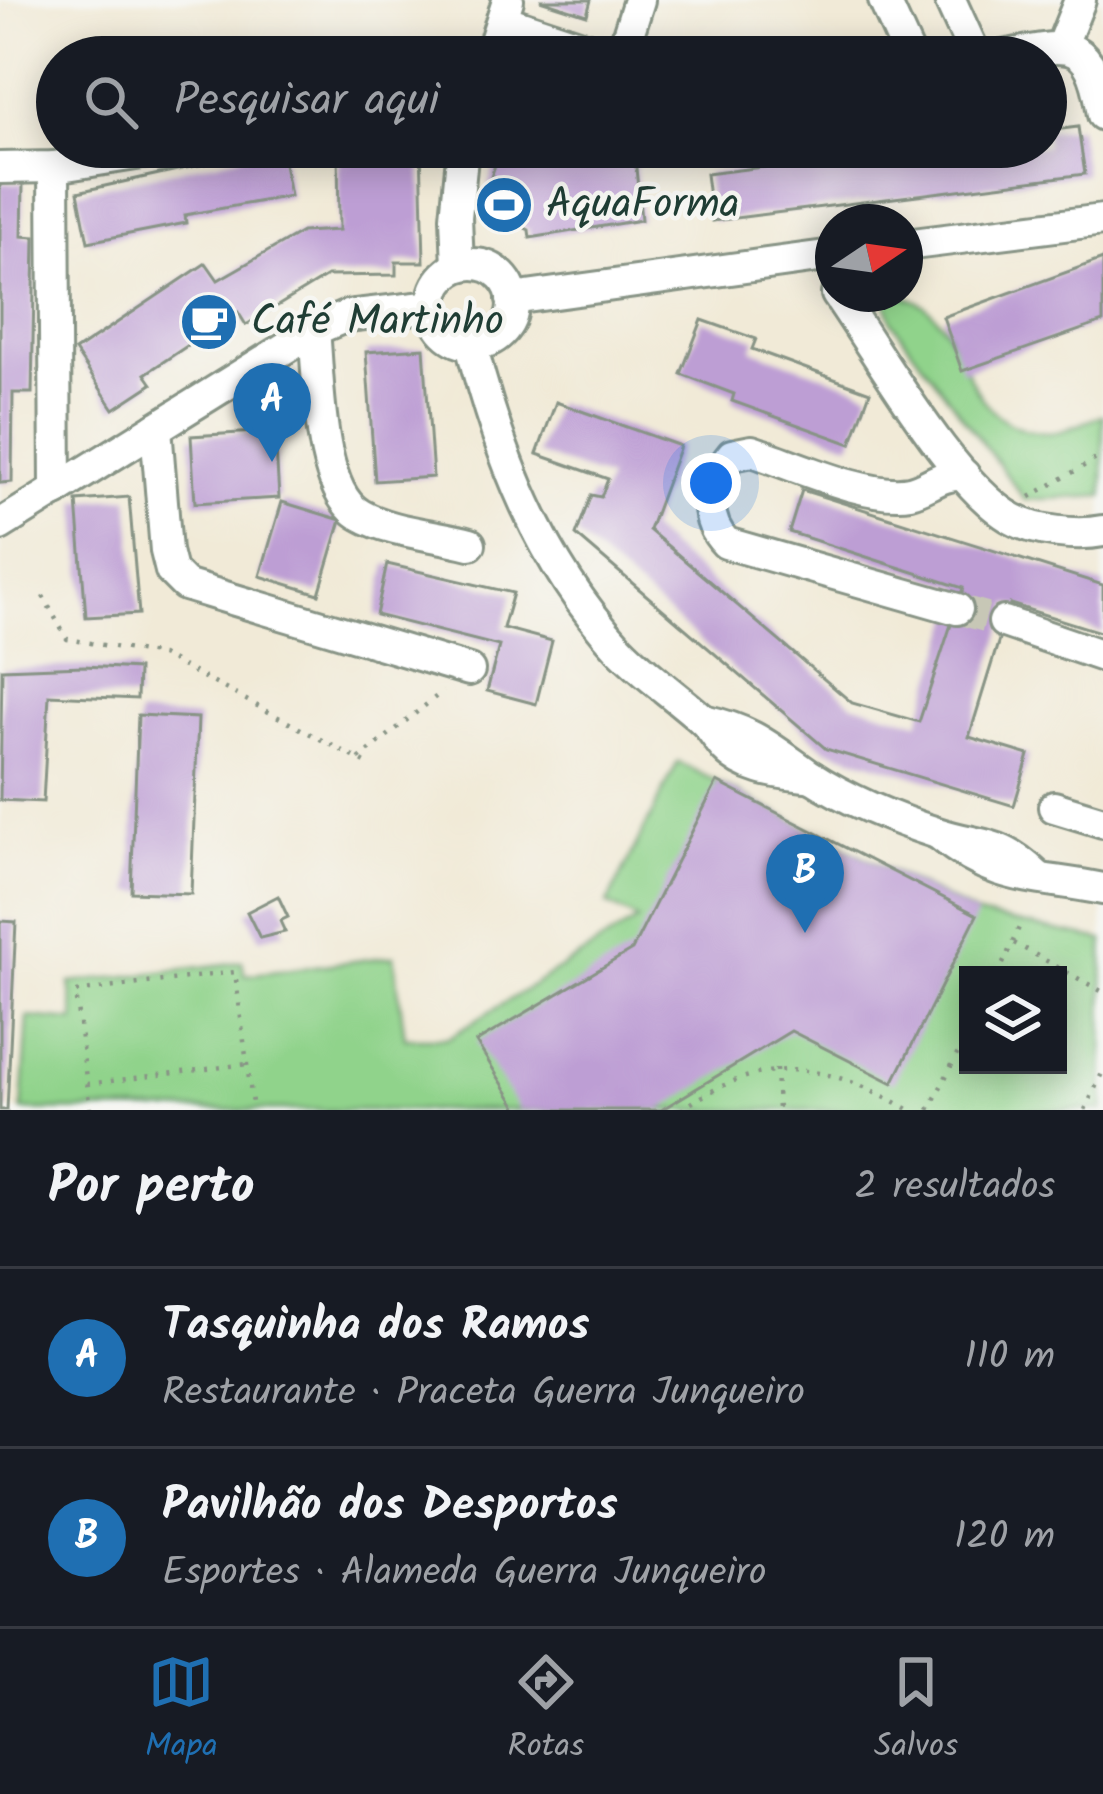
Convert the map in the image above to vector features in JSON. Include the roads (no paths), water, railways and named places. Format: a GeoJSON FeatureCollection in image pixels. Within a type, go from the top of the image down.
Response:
{"type":"FeatureCollection","features":[{"type":"Feature","properties":{"kind":"street"},"geometry":{"type":"LineString","coordinates":[[626,36],[639,0]]}},
{"type":"Feature","properties":{"kind":"street"},"geometry":{"type":"LineString","coordinates":[[884,0],[900,36]]}},
{"type":"Feature","properties":{"kind":"street"},"geometry":{"type":"LineString","coordinates":[[950,0],[966,36]]}},
{"type":"Feature","properties":{"kind":"street"},"geometry":{"type":"LineString","coordinates":[[1066,36],[1080,0]]}},
{"type":"Feature","properties":{"kind":"street"},"geometry":{"type":"LineString","coordinates":[[506,10],[568,36]]}},
{"type":"Feature","properties":{"kind":"street"},"geometry":{"type":"LineString","coordinates":[[1067,47],[1087,57],[1096,71],[1103,115]]}},
{"type":"Feature","properties":{"kind":"street"},"geometry":{"type":"LineString","coordinates":[[0,168],[36,167]]}},
{"type":"Feature","properties":{"kind":"street"},"geometry":{"type":"LineString","coordinates":[[54,168],[56,491]]}},
{"type":"Feature","properties":{"kind":"street"},"geometry":{"type":"LineString","coordinates":[[458,266],[455,217],[461,168]]}},
{"type":"Feature","properties":{"kind":"street"},"geometry":{"type":"LineString","coordinates":[[923,243],[1103,220]]}},
{"type":"Feature","properties":{"kind":"street"},"geometry":{"type":"LineString","coordinates":[[512,299],[815,257]]}},
{"type":"Feature","properties":{"kind":"street"},"geometry":{"type":"LineString","coordinates":[[473,263],[500,274],[512,299],[506,326],[497,335],[471,344],[441,328],[433,306],[435,289],[458,266],[473,263]]}},
{"type":"Feature","properties":{"kind":"street"},"geometry":{"type":"LineString","coordinates":[[0,525],[314,330],[346,316],[433,306]]}},
{"type":"Feature","properties":{"kind":"street"},"geometry":{"type":"LineString","coordinates":[[850,312],[964,476],[1013,520],[1082,535],[1103,531]]}},
{"type":"Feature","properties":{"kind":"street"},"geometry":{"type":"LineString","coordinates":[[314,330],[329,468],[341,498],[362,516],[470,544]]}},
{"type":"Feature","properties":{"kind":"street"},"geometry":{"type":"LineString","coordinates":[[471,344],[493,430],[523,504],[563,574],[620,648],[673,700],[703,720],[746,730],[812,777],[940,835],[983,840],[1012,851],[1036,876],[1103,890]]}},
{"type":"Feature","properties":{"kind":"street"},"geometry":{"type":"LineString","coordinates":[[156,428],[166,551],[171,571],[185,585],[469,670]]}},
{"type":"Feature","properties":{"kind":"street"},"geometry":{"type":"LineString","coordinates":[[956,609],[725,543],[714,531],[709,508],[720,469],[732,455],[752,451],[879,492],[912,492],[936,478],[964,476]]}},
{"type":"Feature","properties":{"kind":"street"},"geometry":{"type":"LineString","coordinates":[[1004,622],[1103,656]]}},
{"type":"Feature","properties":{"kind":"street"},"geometry":{"type":"LineString","coordinates":[[1054,807],[1103,822]]}},
{"type":"Feature","properties":{"kind":"tunnel"},"geometry":{"type":"LineString","coordinates":[[957,609],[1004,622]]}},
{"type":"Feature","properties":{"kind":"place","name":"AquaForma"},"geometry":{"type":"Point","coordinates":[504,205]}},
{"type":"Feature","properties":{"kind":"place","name":"Café Martinho"},"geometry":{"type":"Point","coordinates":[209,322]}},
{"type":"Feature","properties":{"kind":"place","name":"Tasquinha dos Ramos"},"geometry":{"type":"Point","coordinates":[272,462]}},
{"type":"Feature","properties":{"kind":"place","name":"Pavilhão dos Desportos"},"geometry":{"type":"Point","coordinates":[805,933]}}]}
